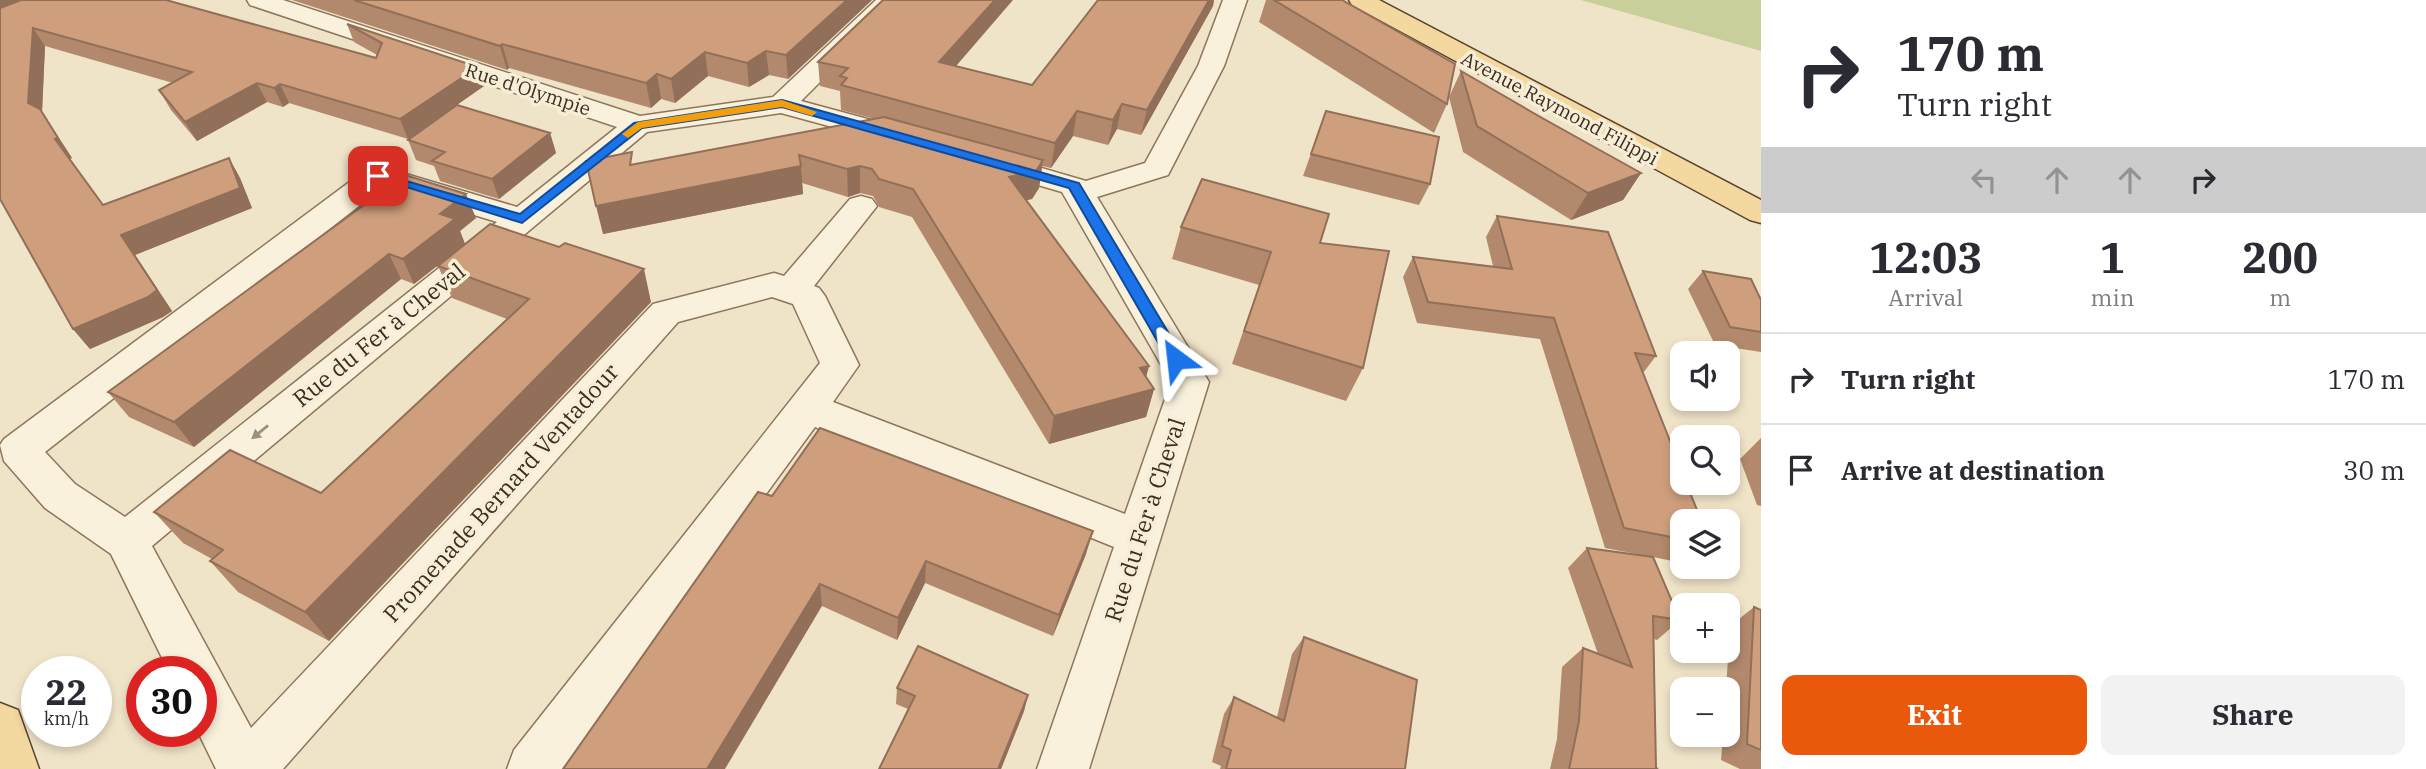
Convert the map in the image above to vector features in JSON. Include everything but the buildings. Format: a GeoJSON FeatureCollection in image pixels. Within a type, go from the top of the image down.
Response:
{"type":"FeatureCollection","features":[{"type":"Feature","properties":{"kind":"main road","name":"Avenue Raymond Filippi"},"geometry":{"type":"LineString","coordinates":[[1361,0],[1761,213]]}},
{"type":"Feature","properties":{"kind":"main road"},"geometry":{"type":"LineString","coordinates":[[0,728],[13,769]]}},
{"type":"Feature","properties":{"kind":"street","name":"Rue d'Olympie"},"geometry":{"type":"LineString","coordinates":[[259,0],[294,4],[638,125]]}},
{"type":"Feature","properties":{"kind":"street"},"geometry":{"type":"LineString","coordinates":[[782,104],[890,0]]}},
{"type":"Feature","properties":{"kind":"street"},"geometry":{"type":"LineString","coordinates":[[638,125],[782,104],[1074,186],[1079,193],[1157,169],[1211,66],[1235,0]]}},
{"type":"Feature","properties":{"kind":"street","name":"Rue du Fer à Cheval"},"geometry":{"type":"LineString","coordinates":[[127,541],[638,125]]}},
{"type":"Feature","properties":{"kind":"street"},"geometry":{"type":"LineString","coordinates":[[186,656],[127,541],[60,496],[9,452],[378,176],[522,219]]}},
{"type":"Feature","properties":{"kind":"street","name":"Rue du Fer à Cheval"},"geometry":{"type":"LineString","coordinates":[[1063,769],[1190,382],[1079,193]]}},
{"type":"Feature","properties":{"kind":"street"},"geometry":{"type":"LineString","coordinates":[[534,769],[840,365],[807,296],[791,291],[862,206]]}},
{"type":"Feature","properties":{"kind":"street","name":"Promenade Bernard Ventadour"},"geometry":{"type":"LineString","coordinates":[[246,769],[666,313],[774,285],[791,291]]}},
{"type":"Feature","properties":{"kind":"street"},"geometry":{"type":"LineString","coordinates":[[807,408],[1139,538]]}},
{"type":"Feature","properties":{"kind":"street"},"geometry":{"type":"LineString","coordinates":[[217,716],[246,769]]}},
{"type":"Feature","properties":{"kind":"green space"},"geometry":{"type":"Polygon","coordinates":[[[1581,0],[1761,0],[1761,51],[1581,0]]]}},
{"type":"Feature","properties":{"kind":"slow traffic"},"geometry":{"type":"LineString","coordinates":[[628,134],[638,125],[782,104],[812,112]]}},
{"type":"Feature","properties":{"kind":"route"},"geometry":{"type":"LineString","coordinates":[[378,176],[522,219],[638,125],[782,104],[1074,186],[1176,359]]}}]}
